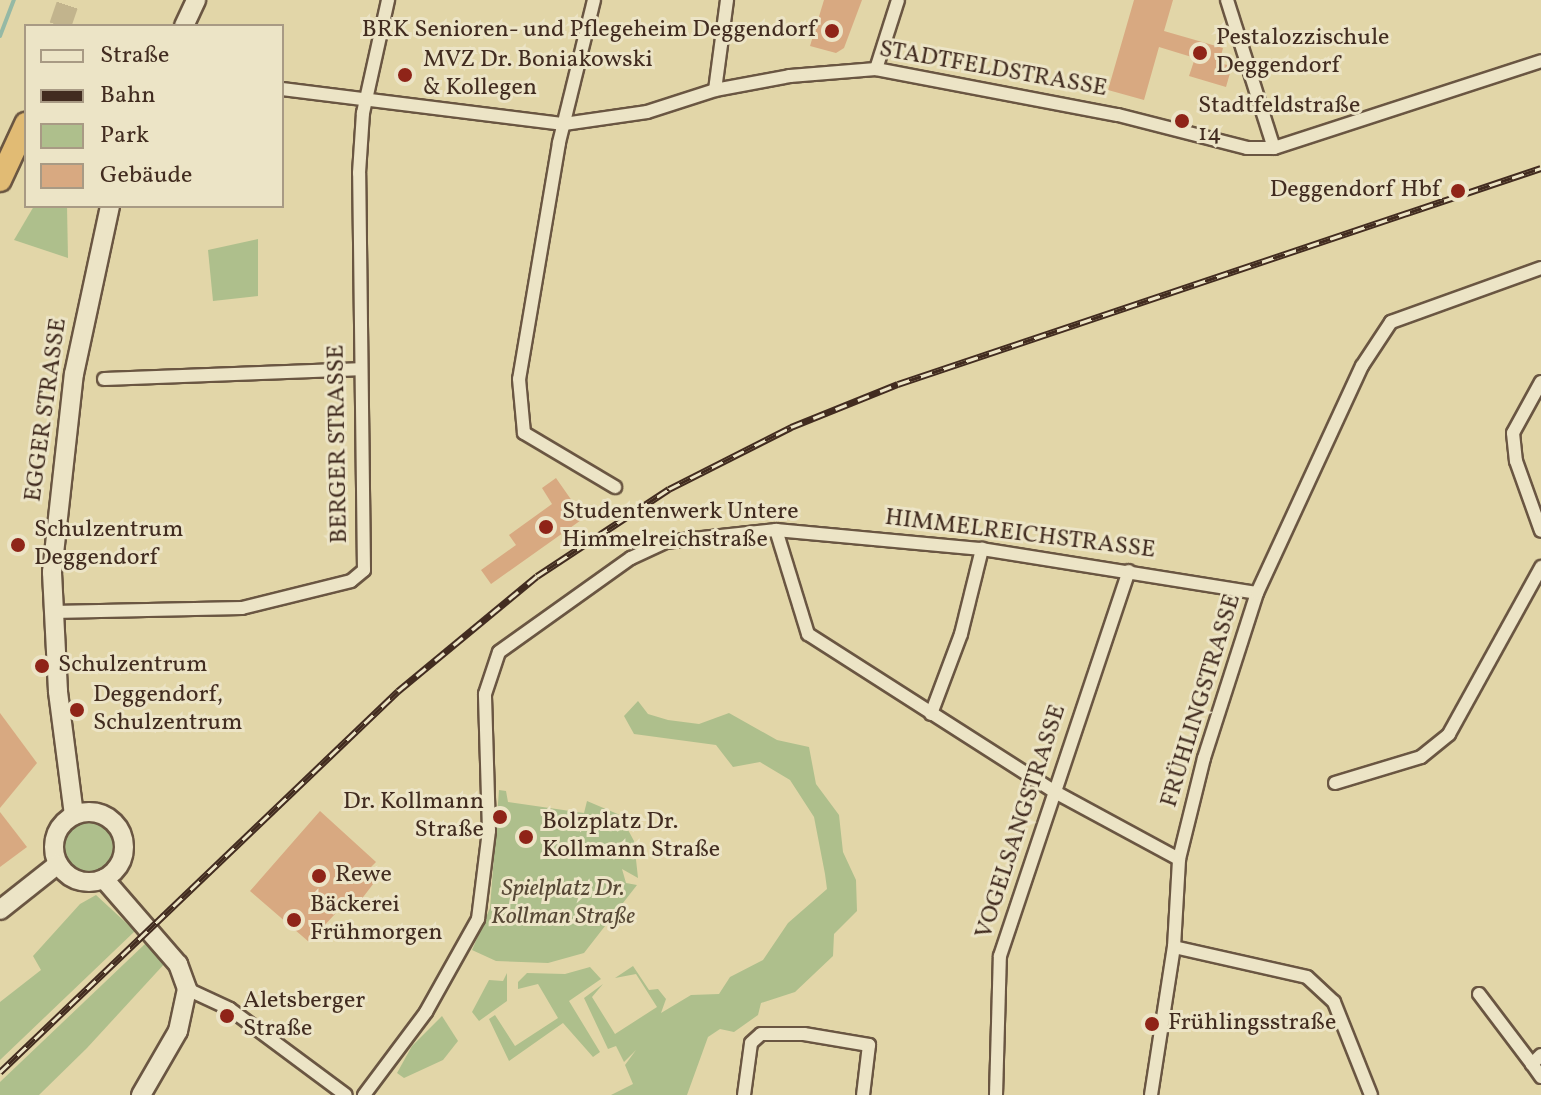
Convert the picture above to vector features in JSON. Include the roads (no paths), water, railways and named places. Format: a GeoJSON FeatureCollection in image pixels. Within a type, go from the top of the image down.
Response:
{"type":"FeatureCollection","features":[{"type":"Feature","properties":{"kind":"highway"},"geometry":{"type":"LineString","coordinates":[[0,180],[24,128]]}},
{"type":"Feature","properties":{"kind":"street"},"geometry":{"type":"LineString","coordinates":[[185,24],[196,0]]}},
{"type":"Feature","properties":{"kind":"street","name":"BERGER STRASSE"},"geometry":{"type":"LineString","coordinates":[[53,612],[242,608],[360,576],[357,242],[366,100],[388,0]]}},
{"type":"Feature","properties":{"kind":"street"},"geometry":{"type":"LineString","coordinates":[[594,0],[564,124],[519,379],[524,433],[615,487]]}},
{"type":"Feature","properties":{"kind":"street"},"geometry":{"type":"LineString","coordinates":[[715,90],[727,0]]}},
{"type":"Feature","properties":{"kind":"street"},"geometry":{"type":"LineString","coordinates":[[876,69],[898,0]]}},
{"type":"Feature","properties":{"kind":"street"},"geometry":{"type":"LineString","coordinates":[[1227,0],[1274,148]]}},
{"type":"Feature","properties":{"kind":"street","name":"STADTFELDSTRASSE"},"geometry":{"type":"LineString","coordinates":[[284,89],[564,124],[647,112],[715,90],[876,69],[1118,115],[1247,148],[1274,148],[1541,61]]}},
{"type":"Feature","properties":{"kind":"street","name":"EGGER STRASSE"},"geometry":{"type":"LineString","coordinates":[[74,815],[53,612],[61,465],[91,281],[109,208]]}},
{"type":"Feature","properties":{"kind":"street","name":"FRÜHLINGSTRASSE"},"geometry":{"type":"LineString","coordinates":[[1151,1095],[1174,947],[1179,859],[1257,593],[1374,341],[1391,322],[1418,308],[1541,268]]}},
{"type":"Feature","properties":{"kind":"street"},"geometry":{"type":"LineString","coordinates":[[104,379],[359,369]]}},
{"type":"Feature","properties":{"kind":"street"},"geometry":{"type":"LineString","coordinates":[[1541,382],[1513,433],[1516,461],[1541,531]]}},
{"type":"Feature","properties":{"kind":"street"},"geometry":{"type":"LineString","coordinates":[[776,530],[808,634],[1055,792],[1179,859]]}},
{"type":"Feature","properties":{"kind":"street","name":"HIMMELREICHSTRASSE"},"geometry":{"type":"LineString","coordinates":[[364,1095],[426,1012],[478,919],[489,831],[485,694],[499,652],[525,628],[665,542],[776,530],[982,549],[1257,593]]}},
{"type":"Feature","properties":{"kind":"street"},"geometry":{"type":"LineString","coordinates":[[931,714],[961,634],[982,549]]}},
{"type":"Feature","properties":{"kind":"street"},"geometry":{"type":"LineString","coordinates":[[1335,783],[1421,757],[1449,734],[1541,567]]}},
{"type":"Feature","properties":{"kind":"street","name":"VOGELSANGSTRASSE"},"geometry":{"type":"LineString","coordinates":[[996,1095],[1000,956],[1129,571]]}},
{"type":"Feature","properties":{"kind":"street"},"geometry":{"type":"LineString","coordinates":[[104,879],[124,854],[121,833],[107,816],[74,815],[58,830],[58,864],[73,879],[104,879],[178,964],[187,989],[178,1031],[141,1095]]}},
{"type":"Feature","properties":{"kind":"street"},"geometry":{"type":"LineString","coordinates":[[0,910],[58,864]]}},
{"type":"Feature","properties":{"kind":"street"},"geometry":{"type":"LineString","coordinates":[[1174,947],[1307,977],[1334,1002],[1371,1095]]}},
{"type":"Feature","properties":{"kind":"street"},"geometry":{"type":"LineString","coordinates":[[187,989],[230,1009],[346,1095]]}},
{"type":"Feature","properties":{"kind":"street"},"geometry":{"type":"LineString","coordinates":[[1479,994],[1537,1060],[1541,1077]]}},
{"type":"Feature","properties":{"kind":"street"},"geometry":{"type":"LineString","coordinates":[[744,1095],[751,1043],[761,1034],[804,1034],[869,1045],[863,1095]]}},
{"type":"Feature","properties":{"kind":"waterway"},"geometry":{"type":"LineString","coordinates":[[0,36],[14,0]]}},
{"type":"Feature","properties":{"kind":"tunnel"},"geometry":{"type":"LineString","coordinates":[[61,24],[69,0]]}},
{"type":"Feature","properties":{"kind":"railway"},"geometry":{"type":"LineString","coordinates":[[0,1072],[398,691],[537,576],[669,489],[791,427],[898,384],[1541,168]]}},
{"type":"Feature","properties":{"kind":"place","name":"BRK Senioren- und Pflegeheim Deggendorf"},"geometry":{"type":"Point","coordinates":[832,31]}},
{"type":"Feature","properties":{"kind":"place","name":"Pestalozzischule Deggendorf"},"geometry":{"type":"Point","coordinates":[1200,53]}},
{"type":"Feature","properties":{"kind":"place","name":"MVZ Dr. Boniakowski & Kollegen"},"geometry":{"type":"Point","coordinates":[405,75]}},
{"type":"Feature","properties":{"kind":"place","name":"Stadtfeldstraße 14"},"geometry":{"type":"Point","coordinates":[1182,121]}},
{"type":"Feature","properties":{"kind":"place","name":"Deggendorf Hbf"},"geometry":{"type":"Point","coordinates":[1458,191]}},
{"type":"Feature","properties":{"kind":"place","name":"Studentenwerk Untere Himmelreichstraße"},"geometry":{"type":"Point","coordinates":[546,527]}},
{"type":"Feature","properties":{"kind":"place","name":"Schulzentrum Deggendorf"},"geometry":{"type":"Point","coordinates":[18,545]}},
{"type":"Feature","properties":{"kind":"place","name":"Schulzentrum"},"geometry":{"type":"Point","coordinates":[42,666]}},
{"type":"Feature","properties":{"kind":"place","name":"Deggendorf, Schulzentrum"},"geometry":{"type":"Point","coordinates":[77,710]}},
{"type":"Feature","properties":{"kind":"place","name":"Dr. Kollmann Straße"},"geometry":{"type":"Point","coordinates":[500,817]}},
{"type":"Feature","properties":{"kind":"place","name":"Bolzplatz Dr. Kollmann Straße"},"geometry":{"type":"Point","coordinates":[526,837]}},
{"type":"Feature","properties":{"kind":"place","name":"Rewe"},"geometry":{"type":"Point","coordinates":[319,876]}},
{"type":"Feature","properties":{"kind":"place","name":"Bäckerei Frühmorgen"},"geometry":{"type":"Point","coordinates":[294,920]}},
{"type":"Feature","properties":{"kind":"place","name":"Aletsberger Straße"},"geometry":{"type":"Point","coordinates":[227,1016]}},
{"type":"Feature","properties":{"kind":"place","name":"Frühlingsstraße"},"geometry":{"type":"Point","coordinates":[1152,1024]}},
{"type":"Feature","properties":{"kind":"park label","name":"Spielplatz Dr. Kollman Straße"},"geometry":{"type":"Point","coordinates":[563,904]}}]}
